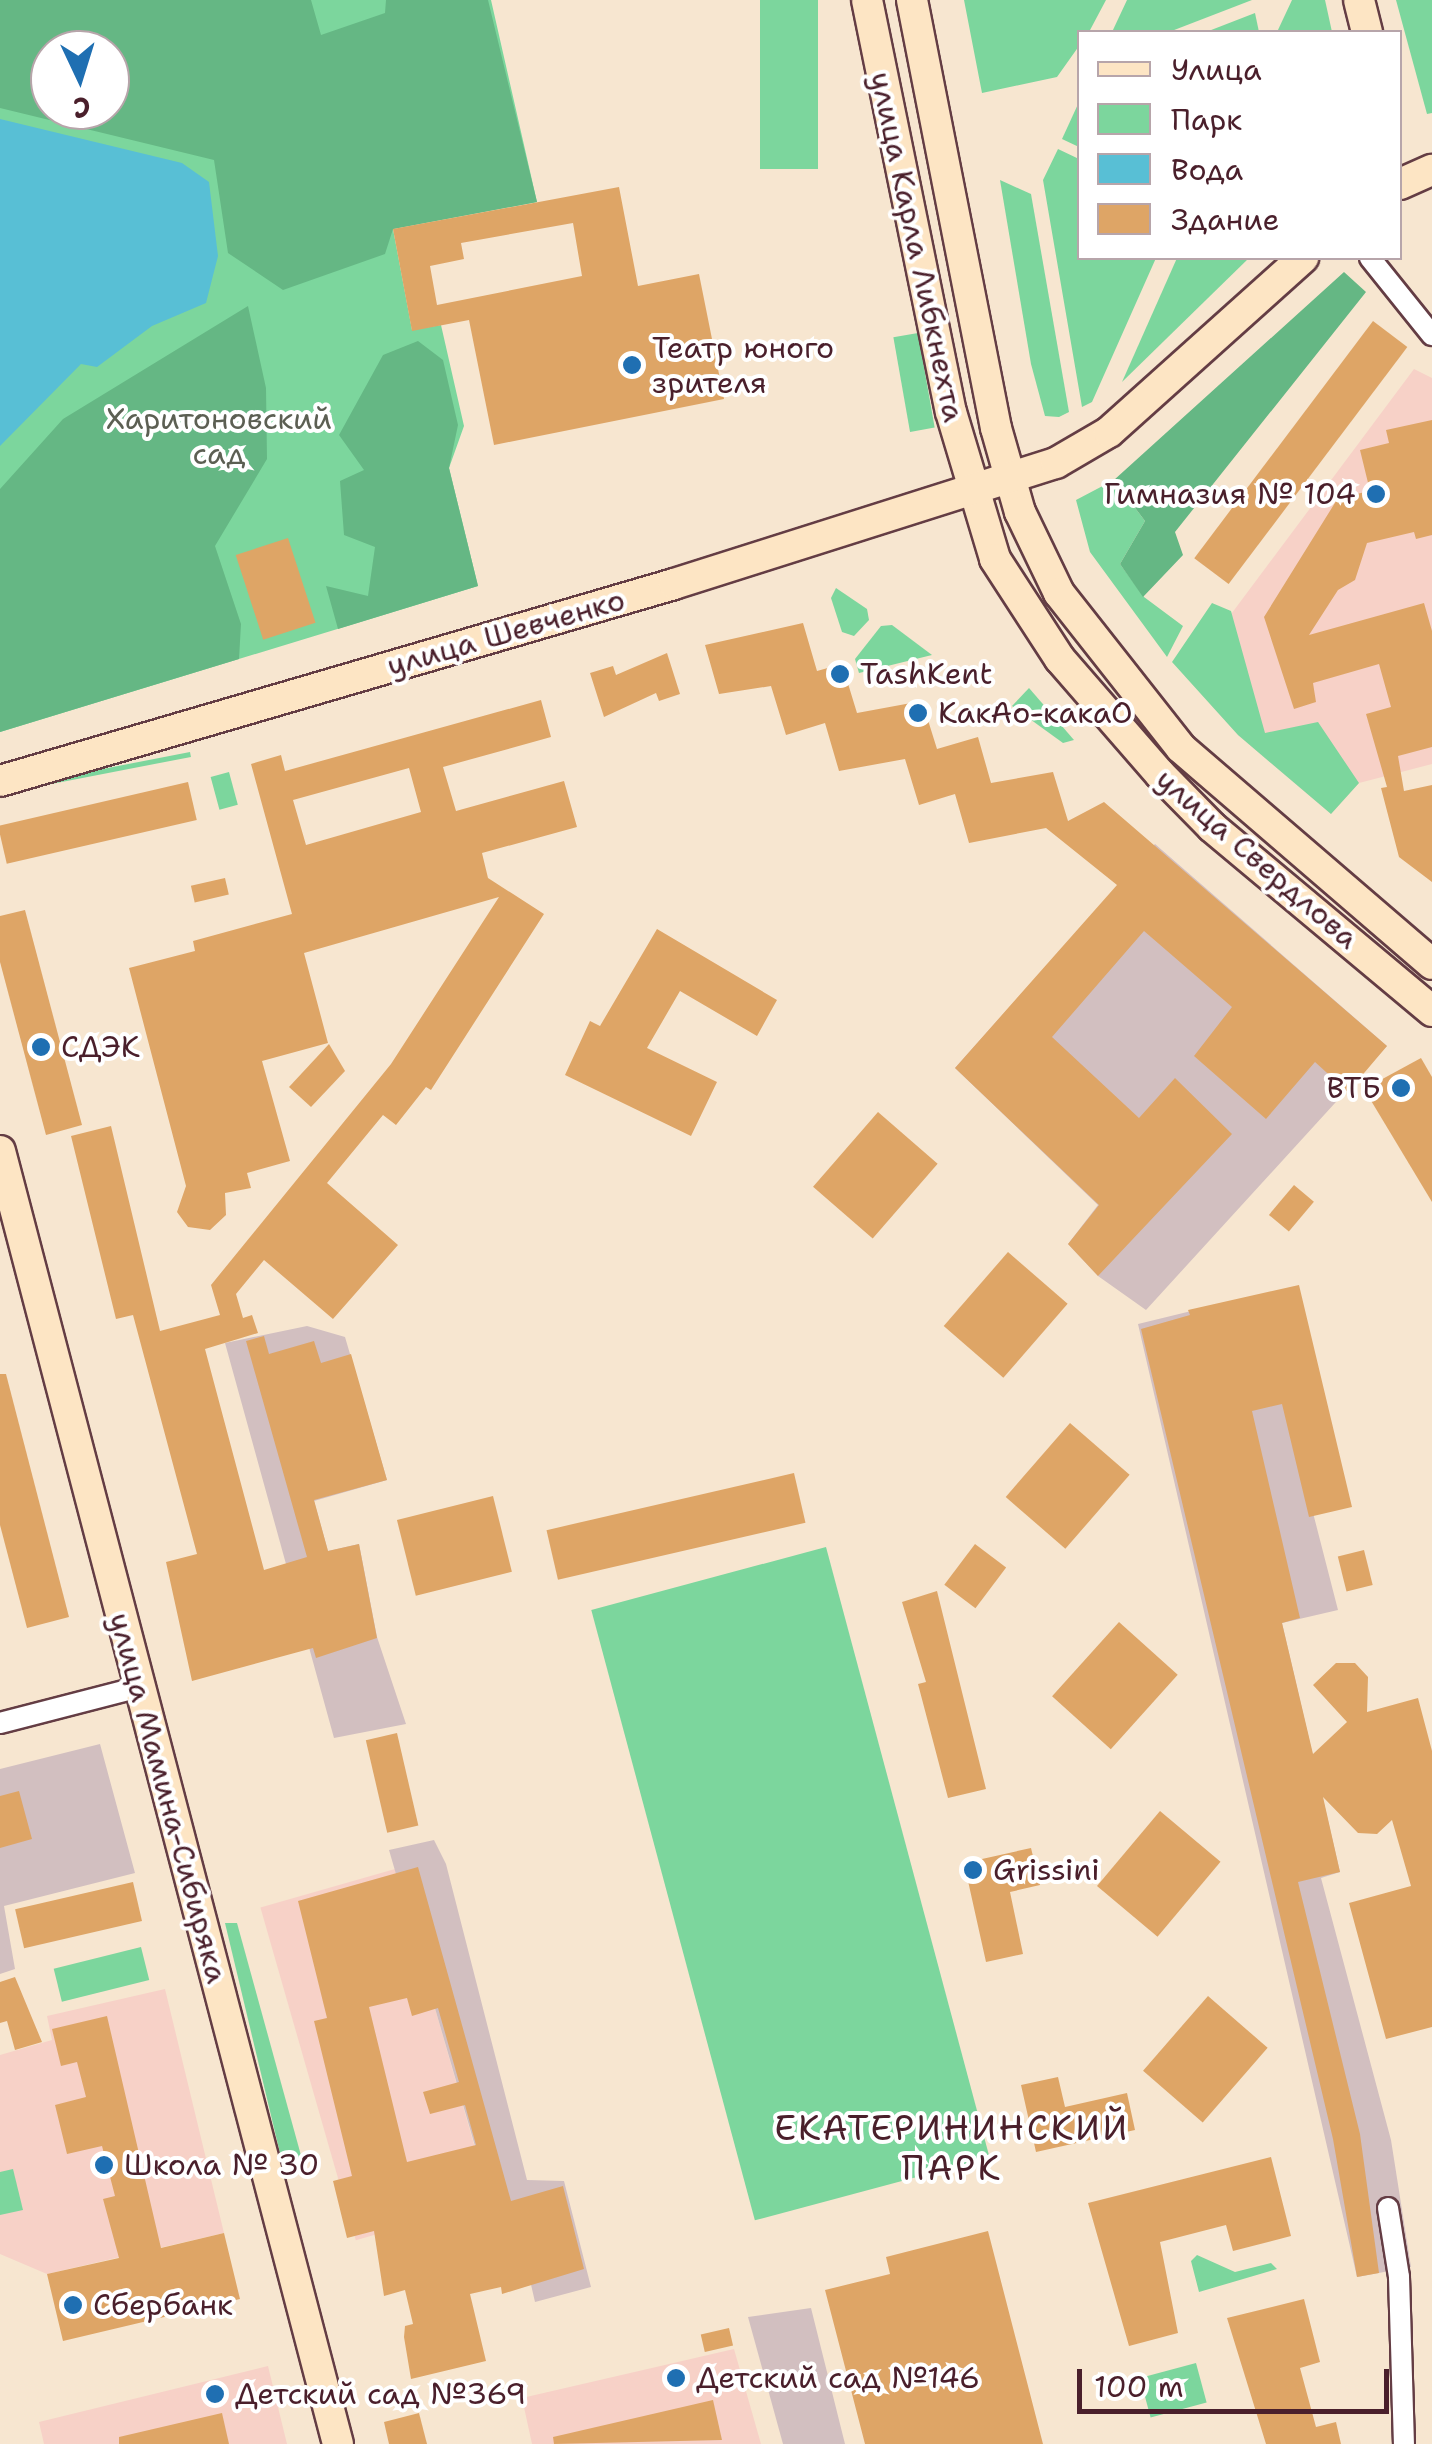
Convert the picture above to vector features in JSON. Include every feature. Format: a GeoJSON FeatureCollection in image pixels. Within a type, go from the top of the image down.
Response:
{"type":"FeatureCollection","features":[{"type":"Feature","properties":{"kind":"main road","name":"улица Карла Либкнехта"},"geometry":{"type":"LineString","coordinates":[[867,0],[895,158],[970,493]]}},
{"type":"Feature","properties":{"kind":"main road","name":"улица Карла Либкнехта"},"geometry":{"type":"LineString","coordinates":[[912,0],[1010,481]]}},
{"type":"Feature","properties":{"kind":"main road"},"geometry":{"type":"LineString","coordinates":[[1360,0],[1368,30]]}},
{"type":"Feature","properties":{"kind":"main road","name":"улица Шевченко"},"geometry":{"type":"LineString","coordinates":[[0,781],[1010,481],[1110,432],[1301,260]]}},
{"type":"Feature","properties":{"kind":"main road","name":"улица Свердлова"},"geometry":{"type":"LineString","coordinates":[[1010,481],[1060,593],[1130,690],[1240,802],[1432,964]]}},
{"type":"Feature","properties":{"kind":"main road","name":"улица Свердлова"},"geometry":{"type":"LineString","coordinates":[[970,493],[994,559],[1024,609],[1102,712],[1212,827],[1432,1011]]}},
{"type":"Feature","properties":{"kind":"main road","name":"улица Мамина-Сибиряка"},"geometry":{"type":"LineString","coordinates":[[0,1151],[338,2444]]}},
{"type":"Feature","properties":{"kind":"street"},"geometry":{"type":"LineString","coordinates":[[1372,260],[1432,336]]}},
{"type":"Feature","properties":{"kind":"street"},"geometry":{"type":"LineString","coordinates":[[0,1723],[140,1687]]}},
{"type":"Feature","properties":{"kind":"street"},"geometry":{"type":"LineString","coordinates":[[1388,2208],[1399,2277],[1404,2444]]}},
{"type":"Feature","properties":{"kind":"shaded area","name":"Гимназия № 104"},"geometry":{"type":"Polygon","coordinates":[[[1414,369],[1432,378],[1432,764],[1359,783],[1331,814],[1238,735],[1185,676],[1414,369]]]}},
{"type":"Feature","properties":{"kind":"shaded area"},"geometry":{"type":"Polygon","coordinates":[[[1155,844],[1387,1046],[1146,1310],[1098,1276],[1068,1244],[1098,1205],[955,1068],[1155,844]]]}},
{"type":"Feature","properties":{"kind":"shaded area"},"geometry":{"type":"Polygon","coordinates":[[[1257,1295],[1338,1610],[1282,1623],[1340,1872],[1321,1878],[1391,2140],[1411,2267],[1357,2277],[1138,1324],[1257,1295]]]}},
{"type":"Feature","properties":{"kind":"shaded area"},"geometry":{"type":"Polygon","coordinates":[[[307,1326],[345,1337],[387,1480],[314,1501],[328,1551],[359,1544],[377,1637],[406,1724],[334,1738],[225,1343],[307,1326]]]}},
{"type":"Feature","properties":{"kind":"shaded area"},"geometry":{"type":"Polygon","coordinates":[[[100,1744],[135,1873],[4,1906],[15,1969],[0,1974],[0,1769],[100,1744]]]}},
{"type":"Feature","properties":{"kind":"shaded area"},"geometry":{"type":"Polygon","coordinates":[[[434,1840],[446,1864],[527,2180],[564,2181],[591,2287],[535,2302],[521,2241],[475,2146],[389,1850],[434,1840]]]}},
{"type":"Feature","properties":{"kind":"shaded area"},"geometry":{"type":"Polygon","coordinates":[[[395,1869],[490,2202],[356,2240],[260,1908],[395,1869]]]}},
{"type":"Feature","properties":{"kind":"shaded area","name":"Школа № 30"},"geometry":{"type":"Polygon","coordinates":[[[165,1989],[224,2233],[47,2274],[0,2254],[0,2055],[52,2040],[47,2016],[165,1989]]]}},
{"type":"Feature","properties":{"kind":"shaded area"},"geometry":{"type":"Polygon","coordinates":[[[811,2308],[845,2444],[783,2444],[748,2317],[811,2308]]]}},
{"type":"Feature","properties":{"kind":"shaded area","name":"Детский сад №146"},"geometry":{"type":"Polygon","coordinates":[[[734,2349],[761,2444],[532,2444],[522,2398],[734,2349]]]}},
{"type":"Feature","properties":{"kind":"shaded area","name":"Детский сад №369"},"geometry":{"type":"Polygon","coordinates":[[[268,2366],[287,2444],[44,2444],[39,2422],[268,2366]]]}},
{"type":"Feature","properties":{"kind":"green space","name":"Харитоновский сад"},"geometry":{"type":"Polygon","coordinates":[[[0,0],[491,0],[537,202],[393,229],[412,330],[441,325],[464,426],[449,468],[478,586],[0,732],[0,0]]]}},
{"type":"Feature","properties":{"kind":"green space"},"geometry":{"type":"Polygon","coordinates":[[[0,0],[311,0],[321,35],[385,13],[386,0],[488,0],[537,202],[393,229],[385,254],[283,290],[228,253],[214,160],[91,130],[130,130],[130,30],[30,30],[30,115],[0,108],[0,0]]]}},
{"type":"Feature","properties":{"kind":"green space"},"geometry":{"type":"Polygon","coordinates":[[[760,0],[818,0],[818,169],[760,169],[760,0]]]}},
{"type":"Feature","properties":{"kind":"green space"},"geometry":{"type":"Polygon","coordinates":[[[964,0],[1106,0],[1090,30],[1077,30],[1077,49],[1057,77],[982,93],[964,0]]]}},
{"type":"Feature","properties":{"kind":"green space"},"geometry":{"type":"Polygon","coordinates":[[[1127,0],[1252,0],[1174,30],[1113,30],[1127,0]]]}},
{"type":"Feature","properties":{"kind":"green space"},"geometry":{"type":"Polygon","coordinates":[[[1292,0],[1325,0],[1332,30],[1278,30],[1292,0]]]}},
{"type":"Feature","properties":{"kind":"green space"},"geometry":{"type":"Polygon","coordinates":[[[1396,0],[1432,0],[1432,113],[1427,114],[1396,0]]]}},
{"type":"Feature","properties":{"kind":"green space"},"geometry":{"type":"Polygon","coordinates":[[[1255,13],[1259,30],[1211,30],[1255,13]]]}},
{"type":"Feature","properties":{"kind":"green space"},"geometry":{"type":"Polygon","coordinates":[[[1077,106],[1077,146],[1062,139],[1077,106]]]}},
{"type":"Feature","properties":{"kind":"green space"},"geometry":{"type":"Polygon","coordinates":[[[1058,149],[1077,158],[1077,260],[1155,260],[1092,402],[1082,407],[1043,180],[1058,149]]]}},
{"type":"Feature","properties":{"kind":"green space"},"geometry":{"type":"Polygon","coordinates":[[[1000,180],[1031,194],[1069,412],[1059,417],[1045,416],[1031,364],[1000,180]]]}},
{"type":"Feature","properties":{"kind":"green space"},"geometry":{"type":"Polygon","coordinates":[[[1176,260],[1247,260],[1122,382],[1176,260]]]}},
{"type":"Feature","properties":{"kind":"green space"},"geometry":{"type":"Polygon","coordinates":[[[1344,272],[1366,292],[1175,532],[1183,555],[1143,597],[1120,564],[1145,521],[1114,480],[1344,272]]]}},
{"type":"Feature","properties":{"kind":"green space"},"geometry":{"type":"Polygon","coordinates":[[[248,306],[266,388],[267,459],[215,546],[241,624],[239,659],[0,732],[0,489],[63,419],[248,306]]]}},
{"type":"Feature","properties":{"kind":"green space"},"geometry":{"type":"Polygon","coordinates":[[[918,333],[935,428],[910,432],[893,337],[918,333]]]}},
{"type":"Feature","properties":{"kind":"green space"},"geometry":{"type":"Polygon","coordinates":[[[418,341],[443,360],[458,425],[449,468],[478,586],[338,629],[326,586],[368,596],[375,547],[344,535],[340,481],[364,470],[339,435],[383,355],[418,341]]]}},
{"type":"Feature","properties":{"kind":"green space"},"geometry":{"type":"Polygon","coordinates":[[[1114,480],[1145,521],[1120,564],[1144,597],[1183,626],[1167,657],[1090,552],[1076,500],[1114,480]]]}},
{"type":"Feature","properties":{"kind":"green space"},"geometry":{"type":"Polygon","coordinates":[[[836,588],[867,609],[869,620],[854,636],[842,632],[831,598],[836,588]]]}},
{"type":"Feature","properties":{"kind":"green space"},"geometry":{"type":"Polygon","coordinates":[[[1212,603],[1231,611],[1265,733],[1318,722],[1359,783],[1331,814],[1238,735],[1172,662],[1212,603]]]}},
{"type":"Feature","properties":{"kind":"green space"},"geometry":{"type":"Polygon","coordinates":[[[892,625],[932,655],[859,673],[855,659],[881,626],[892,625]]]}},
{"type":"Feature","properties":{"kind":"green space"},"geometry":{"type":"Polygon","coordinates":[[[1029,688],[1074,740],[1063,743],[1012,706],[1029,688]]]}},
{"type":"Feature","properties":{"kind":"green space"},"geometry":{"type":"Polygon","coordinates":[[[190,752],[191,757],[0,794],[0,789],[190,752]]]}},
{"type":"Feature","properties":{"kind":"green space"},"geometry":{"type":"Polygon","coordinates":[[[229,772],[238,805],[219,810],[211,777],[229,772]]]}},
{"type":"Feature","properties":{"kind":"green space"},"geometry":{"type":"Polygon","coordinates":[[[826,1547],[990,2157],[755,2220],[591,1610],[826,1547]]]}},
{"type":"Feature","properties":{"kind":"green space"},"geometry":{"type":"Polygon","coordinates":[[[225,1923],[237,1923],[305,2170],[285,2174],[225,1923]]]}},
{"type":"Feature","properties":{"kind":"green space"},"geometry":{"type":"Polygon","coordinates":[[[141,1947],[149,1980],[62,2002],[54,1969],[141,1947]]]}},
{"type":"Feature","properties":{"kind":"green space"},"geometry":{"type":"Polygon","coordinates":[[[13,2169],[23,2210],[0,2215],[0,2172],[13,2169]]]}},
{"type":"Feature","properties":{"kind":"green space"},"geometry":{"type":"Polygon","coordinates":[[[1197,2255],[1235,2272],[1271,2263],[1277,2269],[1199,2292],[1191,2261],[1197,2255]]]}},
{"type":"Feature","properties":{"kind":"green space"},"geometry":{"type":"Polygon","coordinates":[[[1196,2363],[1207,2403],[1151,2418],[1140,2378],[1196,2363]]]}},
{"type":"Feature","properties":{"kind":"water"},"geometry":{"type":"Polygon","coordinates":[[[0,119],[30,126],[30,130],[46,130],[182,163],[209,182],[218,256],[206,303],[152,326],[97,367],[81,364],[0,446],[0,119]]]}},
{"type":"Feature","properties":{"kind":"building"},"geometry":{"type":"Polygon","coordinates":[[[619,187],[638,286],[699,274],[724,399],[494,445],[469,320],[412,331],[393,229],[619,187]],[[573,223],[461,243],[464,259],[430,266],[437,305],[582,276],[573,223]]]}},
{"type":"Feature","properties":{"kind":"building"},"geometry":{"type":"Polygon","coordinates":[[[1373,321],[1407,347],[1229,584],[1194,558],[1373,321]]]}},
{"type":"Feature","properties":{"kind":"building"},"geometry":{"type":"Polygon","coordinates":[[[1432,420],[1432,535],[1416,539],[1414,532],[1367,543],[1355,580],[1338,590],[1309,635],[1424,603],[1432,631],[1432,747],[1398,756],[1404,791],[1432,785],[1432,882],[1399,857],[1381,788],[1387,787],[1366,714],[1391,707],[1379,664],[1313,683],[1316,702],[1294,709],[1264,617],[1338,498],[1370,491],[1360,450],[1389,443],[1386,430],[1432,420]]]}},
{"type":"Feature","properties":{"kind":"building"},"geometry":{"type":"Polygon","coordinates":[[[288,538],[316,623],[263,640],[236,555],[288,538]]]}},
{"type":"Feature","properties":{"kind":"building"},"geometry":{"type":"Polygon","coordinates":[[[803,623],[817,671],[842,664],[857,713],[922,701],[937,749],[978,737],[991,783],[1053,772],[1068,821],[1104,802],[1387,1046],[1348,1092],[1315,1062],[1266,1119],[1194,1056],[1232,1007],[1144,931],[1052,1037],[1139,1118],[1175,1078],[1232,1134],[1098,1276],[1068,1244],[1099,1205],[955,1068],[1117,885],[1046,828],[969,843],[955,794],[919,805],[905,759],[839,771],[825,723],[786,735],[771,686],[719,694],[705,645],[803,623]]]}},
{"type":"Feature","properties":{"kind":"building"},"geometry":{"type":"Polygon","coordinates":[[[667,653],[680,694],[659,701],[656,693],[604,717],[590,673],[613,666],[616,675],[667,653]]]}},
{"type":"Feature","properties":{"kind":"building"},"geometry":{"type":"Polygon","coordinates":[[[541,700],[551,737],[443,767],[456,811],[564,781],[577,827],[482,853],[488,878],[544,914],[431,1090],[426,1087],[396,1125],[383,1115],[327,1183],[398,1245],[333,1319],[264,1260],[236,1294],[243,1318],[252,1315],[258,1333],[205,1349],[264,1570],[307,1557],[246,1341],[264,1336],[269,1354],[314,1341],[321,1363],[351,1354],[387,1480],[314,1500],[328,1551],[359,1544],[377,1638],[316,1658],[313,1648],[192,1681],[166,1562],[197,1554],[133,1315],[116,1319],[71,1136],[111,1126],[160,1331],[220,1315],[211,1285],[391,1064],[499,897],[304,953],[328,1043],[262,1061],[290,1161],[247,1173],[251,1188],[225,1193],[226,1215],[210,1230],[188,1227],[177,1212],[186,1186],[129,968],[195,951],[193,941],[292,914],[251,764],[281,755],[285,771],[541,700]],[[409,768],[293,800],[306,845],[421,812],[409,768]]]}},
{"type":"Feature","properties":{"kind":"building"},"geometry":{"type":"Polygon","coordinates":[[[188,782],[197,820],[7,864],[0,825],[188,782]]]}},
{"type":"Feature","properties":{"kind":"building"},"geometry":{"type":"Polygon","coordinates":[[[225,878],[229,895],[195,902],[191,886],[225,878]]]}},
{"type":"Feature","properties":{"kind":"building"},"geometry":{"type":"Polygon","coordinates":[[[25,910],[82,1125],[46,1135],[0,962],[0,916],[25,910]]]}},
{"type":"Feature","properties":{"kind":"building"},"geometry":{"type":"Polygon","coordinates":[[[657,929],[777,1000],[757,1036],[680,991],[647,1048],[717,1082],[691,1136],[565,1075],[590,1021],[600,1026],[657,929]]]}},
{"type":"Feature","properties":{"kind":"building"},"geometry":{"type":"Polygon","coordinates":[[[329,1044],[345,1071],[311,1107],[289,1087],[329,1044]]]}},
{"type":"Feature","properties":{"kind":"building"},"geometry":{"type":"Polygon","coordinates":[[[1421,1058],[1432,1077],[1432,1202],[1364,1089],[1421,1058]]]}},
{"type":"Feature","properties":{"kind":"building"},"geometry":{"type":"Polygon","coordinates":[[[878,1112],[938,1164],[873,1239],[813,1187],[878,1112]]]}},
{"type":"Feature","properties":{"kind":"building"},"geometry":{"type":"Polygon","coordinates":[[[1294,1185],[1314,1202],[1289,1232],[1269,1215],[1294,1185]]]}},
{"type":"Feature","properties":{"kind":"building"},"geometry":{"type":"Polygon","coordinates":[[[1008,1252],[1068,1304],[1003,1378],[944,1326],[1008,1252]]]}},
{"type":"Feature","properties":{"kind":"building"},"geometry":{"type":"Polygon","coordinates":[[[1299,1285],[1352,1507],[1309,1517],[1282,1404],[1252,1411],[1300,1618],[1282,1623],[1313,1754],[1347,1722],[1313,1685],[1336,1663],[1355,1663],[1368,1677],[1367,1712],[1418,1698],[1432,1751],[1432,2027],[1386,2039],[1349,1903],[1411,1886],[1392,1820],[1377,1834],[1358,1833],[1323,1797],[1340,1872],[1298,1882],[1360,2134],[1379,2273],[1357,2277],[1333,2139],[1141,1329],[1190,1315],[1188,1310],[1299,1285]]]}},
{"type":"Feature","properties":{"kind":"building"},"geometry":{"type":"Polygon","coordinates":[[[0,1374],[6,1374],[69,1617],[27,1628],[0,1525],[0,1374]]]}},
{"type":"Feature","properties":{"kind":"building"},"geometry":{"type":"Polygon","coordinates":[[[1070,1423],[1130,1475],[1065,1549],[1006,1497],[1070,1423]]]}},
{"type":"Feature","properties":{"kind":"building"},"geometry":{"type":"Polygon","coordinates":[[[794,1473],[805,1523],[558,1580],[547,1530],[794,1473]]]}},
{"type":"Feature","properties":{"kind":"building"},"geometry":{"type":"Polygon","coordinates":[[[493,1496],[512,1572],[416,1596],[397,1520],[493,1496]]]}},
{"type":"Feature","properties":{"kind":"building"},"geometry":{"type":"Polygon","coordinates":[[[975,1544],[1006,1567],[975,1608],[944,1585],[975,1544]]]}},
{"type":"Feature","properties":{"kind":"building"},"geometry":{"type":"Polygon","coordinates":[[[1364,1550],[1373,1585],[1347,1591],[1338,1557],[1364,1550]]]}},
{"type":"Feature","properties":{"kind":"building"},"geometry":{"type":"Polygon","coordinates":[[[937,1591],[986,1789],[948,1798],[918,1684],[926,1682],[902,1602],[937,1591]]]}},
{"type":"Feature","properties":{"kind":"building"},"geometry":{"type":"Polygon","coordinates":[[[1119,1622],[1178,1675],[1111,1749],[1052,1696],[1119,1622]]]}},
{"type":"Feature","properties":{"kind":"building"},"geometry":{"type":"Polygon","coordinates":[[[397,1733],[418,1826],[387,1833],[366,1740],[397,1733]]]}},
{"type":"Feature","properties":{"kind":"building"},"geometry":{"type":"Polygon","coordinates":[[[19,1791],[32,1839],[0,1848],[0,1796],[19,1791]]]}},
{"type":"Feature","properties":{"kind":"building"},"geometry":{"type":"Polygon","coordinates":[[[1160,1811],[1221,1862],[1158,1937],[1097,1886],[1160,1811]]]}},
{"type":"Feature","properties":{"kind":"building"},"geometry":{"type":"Polygon","coordinates":[[[1031,1848],[1040,1885],[1010,1892],[1023,1954],[986,1962],[964,1863],[1031,1848]]]}},
{"type":"Feature","properties":{"kind":"building"},"geometry":{"type":"Polygon","coordinates":[[[418,1867],[511,2201],[563,2186],[584,2269],[502,2294],[501,2287],[470,2294],[486,2361],[411,2379],[404,2337],[405,2326],[413,2324],[405,2290],[384,2296],[374,2231],[347,2238],[333,2181],[352,2176],[314,2021],[327,2018],[298,1901],[418,1867]],[[407,1998],[369,2007],[407,2162],[476,2145],[465,2105],[430,2114],[423,2092],[459,2082],[438,2008],[412,2016],[407,1998]]]}},
{"type":"Feature","properties":{"kind":"building"},"geometry":{"type":"Polygon","coordinates":[[[133,1882],[142,1921],[24,1948],[15,1909],[133,1882]]]}},
{"type":"Feature","properties":{"kind":"building"},"geometry":{"type":"Polygon","coordinates":[[[15,1977],[42,2042],[15,2050],[7,2021],[0,2023],[0,1982],[15,1977]]]}},
{"type":"Feature","properties":{"kind":"building"},"geometry":{"type":"Polygon","coordinates":[[[1208,1996],[1268,2048],[1203,2123],[1143,2071],[1208,1996]]]}},
{"type":"Feature","properties":{"kind":"building"},"geometry":{"type":"Polygon","coordinates":[[[107,2016],[161,2248],[224,2233],[240,2299],[63,2341],[47,2274],[119,2258],[103,2199],[115,2196],[102,2146],[67,2154],[55,2105],[86,2097],[77,2062],[61,2066],[52,2029],[107,2016]]]}},
{"type":"Feature","properties":{"kind":"building"},"geometry":{"type":"Polygon","coordinates":[[[1058,2077],[1065,2107],[1127,2093],[1135,2130],[1036,2152],[1021,2085],[1058,2077]]]}},
{"type":"Feature","properties":{"kind":"building"},"geometry":{"type":"Polygon","coordinates":[[[1271,2157],[1291,2236],[1233,2251],[1226,2225],[1160,2242],[1178,2333],[1129,2346],[1088,2203],[1271,2157]]]}},
{"type":"Feature","properties":{"kind":"building"},"geometry":{"type":"Polygon","coordinates":[[[988,2231],[1043,2444],[865,2444],[825,2290],[890,2274],[886,2257],[988,2231]]]}},
{"type":"Feature","properties":{"kind":"building"},"geometry":{"type":"Polygon","coordinates":[[[1304,2299],[1320,2362],[1300,2368],[1316,2427],[1336,2422],[1341,2444],[1266,2444],[1227,2318],[1304,2299]]]}},
{"type":"Feature","properties":{"kind":"building"},"geometry":{"type":"Polygon","coordinates":[[[729,2328],[733,2346],[705,2352],[701,2335],[729,2328]]]}},
{"type":"Feature","properties":{"kind":"building"},"geometry":{"type":"Polygon","coordinates":[[[713,2400],[722,2440],[554,2444],[553,2437],[713,2400]]]}},
{"type":"Feature","properties":{"kind":"building"},"geometry":{"type":"Polygon","coordinates":[[[222,2413],[229,2444],[119,2444],[119,2437],[222,2413]]]}},
{"type":"Feature","properties":{"kind":"building"},"geometry":{"type":"Polygon","coordinates":[[[419,2413],[427,2444],[389,2444],[384,2422],[419,2413]]]}},
{"type":"Feature","properties":{"kind":"place","name":"Театр юного зрителя"},"geometry":{"type":"Point","coordinates":[632,365]}},
{"type":"Feature","properties":{"kind":"place","name":"Гимназия № 104"},"geometry":{"type":"Point","coordinates":[1376,494]}},
{"type":"Feature","properties":{"kind":"place","name":"TashKent"},"geometry":{"type":"Point","coordinates":[840,674]}},
{"type":"Feature","properties":{"kind":"place","name":"КакАо-какаО"},"geometry":{"type":"Point","coordinates":[918,713]}},
{"type":"Feature","properties":{"kind":"place","name":"СДЭК"},"geometry":{"type":"Point","coordinates":[41,1047]}},
{"type":"Feature","properties":{"kind":"place","name":"ВТБ"},"geometry":{"type":"Point","coordinates":[1401,1088]}},
{"type":"Feature","properties":{"kind":"place","name":"Grissini"},"geometry":{"type":"Point","coordinates":[973,1870]}},
{"type":"Feature","properties":{"kind":"place","name":"Школа № 30"},"geometry":{"type":"Point","coordinates":[104,2165]}},
{"type":"Feature","properties":{"kind":"place","name":"Сбербанк"},"geometry":{"type":"Point","coordinates":[73,2305]}},
{"type":"Feature","properties":{"kind":"place","name":"Детский сад №146"},"geometry":{"type":"Point","coordinates":[676,2378]}},
{"type":"Feature","properties":{"kind":"place","name":"Детский сад №369"},"geometry":{"type":"Point","coordinates":[215,2394]}},
{"type":"Feature","properties":{"kind":"district","name":"ЕКАТЕРИНИНСКИЙ ПАРК"},"geometry":{"type":"Point","coordinates":[952,2148]}}]}
